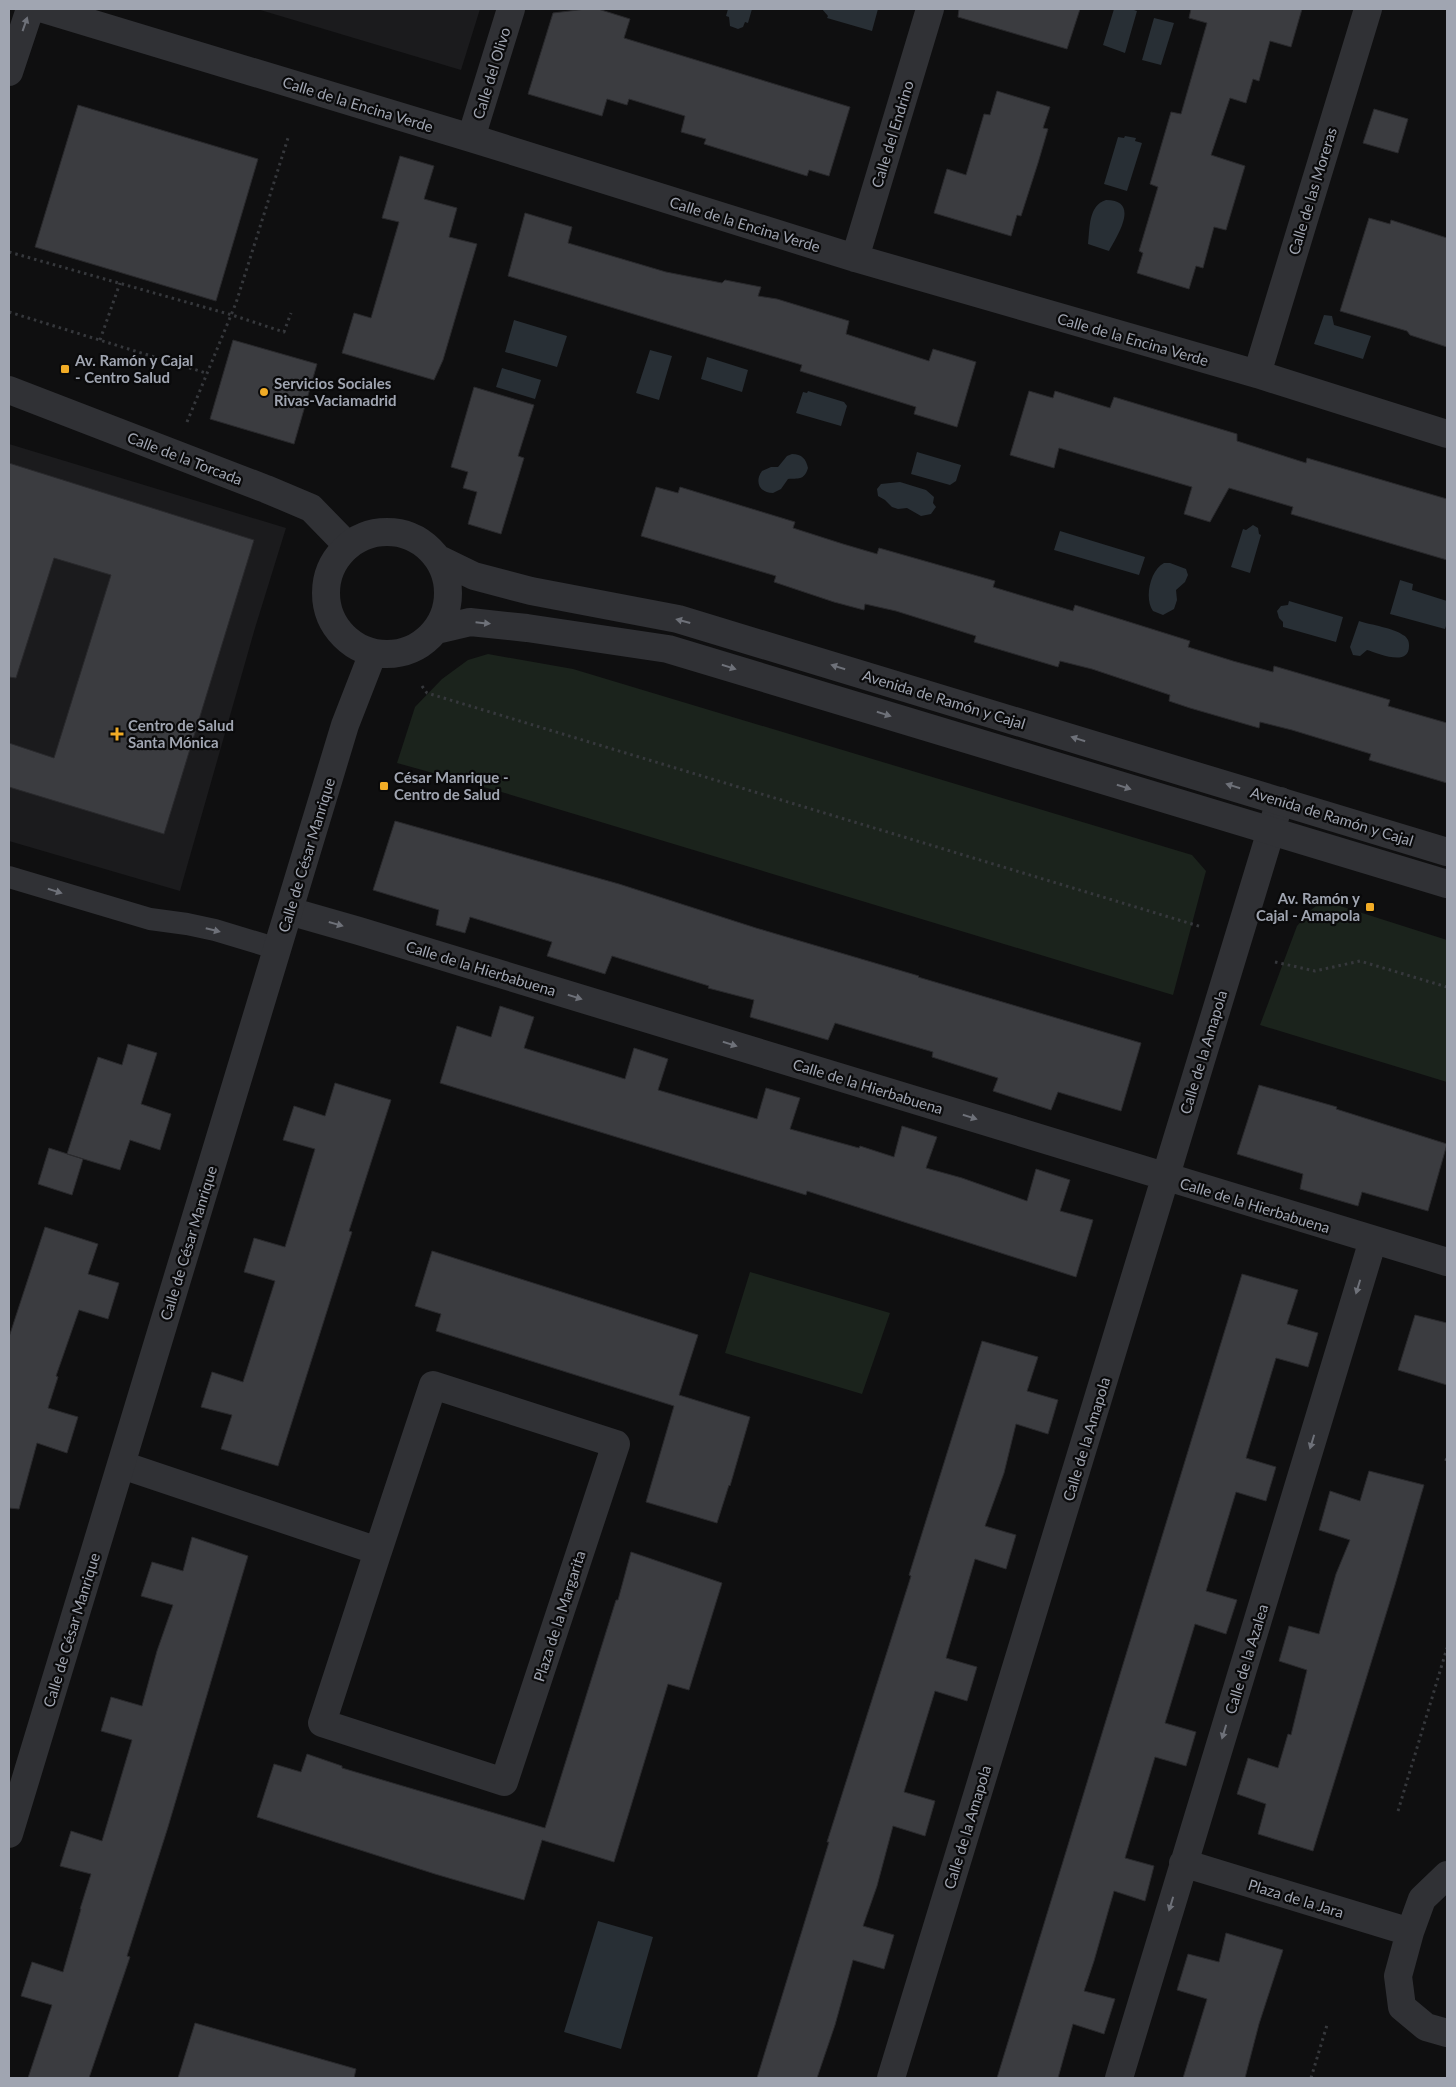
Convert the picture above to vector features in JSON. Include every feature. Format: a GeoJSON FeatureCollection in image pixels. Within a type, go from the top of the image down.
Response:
{"type":"FeatureCollection","features":[{"type":"Feature","properties":{"kind":"street"},"geometry":{"type":"LineString","coordinates":[[9,72],[30,9]]}},
{"type":"Feature","properties":{"kind":"street","name":"Calle de la Encina Verde"},"geometry":{"type":"LineString","coordinates":[[44,9],[472,138],[855,258],[1257,374],[1447,434]]}},
{"type":"Feature","properties":{"kind":"street","name":"Calle del Olivo"},"geometry":{"type":"LineString","coordinates":[[472,138],[510,9]]}},
{"type":"Feature","properties":{"kind":"street","name":"Calle del Endrino"},"geometry":{"type":"LineString","coordinates":[[855,258],[930,9]]}},
{"type":"Feature","properties":{"kind":"street","name":"Calle de las Moreras"},"geometry":{"type":"LineString","coordinates":[[1257,374],[1368,9]]}},
{"type":"Feature","properties":{"kind":"street","name":"Calle de la Torcada"},"geometry":{"type":"LineString","coordinates":[[9,390],[311,508],[348,546]]}},
{"type":"Feature","properties":{"kind":"street"},"geometry":{"type":"LineString","coordinates":[[379,533],[407,535],[424,544],[439,559],[446,576],[449,595],[445,614],[436,630],[424,643],[408,651],[390,655],[373,654],[357,647],[343,637],[333,623],[327,607],[325,590],[329,573],[336,558],[348,546],[366,536],[379,533]]}},
{"type":"Feature","properties":{"kind":"street","name":"Avenida de Ramón y Cajal"},"geometry":{"type":"LineString","coordinates":[[439,559],[474,576],[531,591],[678,619],[1447,852]]}},
{"type":"Feature","properties":{"kind":"street"},"geometry":{"type":"LineString","coordinates":[[436,630],[470,622],[527,628],[668,649],[1447,884]]}},
{"type":"Feature","properties":{"kind":"street","name":"Calle de César Manrique"},"geometry":{"type":"LineString","coordinates":[[9,1834],[345,725],[373,654]]}},
{"type":"Feature","properties":{"kind":"street","name":"Calle de la Amapola"},"geometry":{"type":"LineString","coordinates":[[891,2078],[1280,800]]}},
{"type":"Feature","properties":{"kind":"street","name":"Calle de la Hierbabuena"},"geometry":{"type":"LineString","coordinates":[[289,911],[1447,1262]]}},
{"type":"Feature","properties":{"kind":"street","name":"Calle de la Azalea"},"geometry":{"type":"LineString","coordinates":[[1118,2078],[1373,1240]]}},
{"type":"Feature","properties":{"kind":"street","name":"Plaza de la Margarita"},"geometry":{"type":"LineString","coordinates":[[433,1385],[616,1444],[504,1782],[322,1723],[378,1551],[433,1385]]}},
{"type":"Feature","properties":{"kind":"street"},"geometry":{"type":"LineString","coordinates":[[122,1465],[378,1551]]}},
{"type":"Feature","properties":{"kind":"street","name":"Plaza de la Jara"},"geometry":{"type":"LineString","coordinates":[[1183,1863],[1410,1932]]}},
{"type":"Feature","properties":{"kind":"street"},"geometry":{"type":"LineString","coordinates":[[1447,1875],[1422,1899],[1410,1932],[1398,1976],[1402,2007],[1426,2027],[1447,2033]]}},
{"type":"Feature","properties":{"kind":"lane"},"geometry":{"type":"LineString","coordinates":[[9,877],[150,919],[215,930],[278,949]]}},
{"type":"Feature","properties":{"kind":"path"},"geometry":{"type":"LineString","coordinates":[[185,427],[206,373],[232,315],[288,138]]}},
{"type":"Feature","properties":{"kind":"path"},"geometry":{"type":"LineString","coordinates":[[9,252],[232,315],[284,332],[290,313]]}},
{"type":"Feature","properties":{"kind":"path"},"geometry":{"type":"LineString","coordinates":[[100,340],[120,283]]}},
{"type":"Feature","properties":{"kind":"path"},"geometry":{"type":"LineString","coordinates":[[9,312],[206,373]]}},
{"type":"Feature","properties":{"kind":"path"},"geometry":{"type":"LineString","coordinates":[[422,686],[427,693],[1202,927]]}},
{"type":"Feature","properties":{"kind":"path"},"geometry":{"type":"LineString","coordinates":[[1275,962],[1316,970],[1360,960],[1447,987]]}},
{"type":"Feature","properties":{"kind":"path"},"geometry":{"type":"LineString","coordinates":[[1398,1811],[1447,1650]]}},
{"type":"Feature","properties":{"kind":"path"},"geometry":{"type":"LineString","coordinates":[[1311,2078],[1327,2025]]}},
{"type":"Feature","properties":{"kind":"shaded area"},"geometry":{"type":"Polygon","coordinates":[[[257,9],[480,9],[461,70],[257,9]]]}},
{"type":"Feature","properties":{"kind":"shaded area"},"geometry":{"type":"Polygon","coordinates":[[[728,9],[752,9],[748,23],[745,22],[743,27],[738,29],[730,26],[729,17],[726,16],[728,9]]]}},
{"type":"Feature","properties":{"kind":"shaded area"},"geometry":{"type":"Polygon","coordinates":[[[822,9],[878,9],[872,31],[827,18],[828,16],[822,9]]]}},
{"type":"Feature","properties":{"kind":"shaded area"},"geometry":{"type":"Polygon","coordinates":[[[1114,9],[1137,11],[1125,53],[1103,45],[1114,9]]]}},
{"type":"Feature","properties":{"kind":"shaded area"},"geometry":{"type":"Polygon","coordinates":[[[1154,18],[1174,23],[1161,65],[1142,60],[1154,18]]]}},
{"type":"Feature","properties":{"kind":"shaded area"},"geometry":{"type":"Polygon","coordinates":[[[1125,136],[1136,138],[1135,141],[1142,143],[1127,191],[1104,184],[1118,137],[1124,138],[1125,136]]]}},
{"type":"Feature","properties":{"kind":"shaded area"},"geometry":{"type":"Polygon","coordinates":[[[1106,200],[1117,202],[1122,206],[1124,212],[1121,228],[1109,251],[1088,244],[1093,212],[1100,203],[1106,200]]]}},
{"type":"Feature","properties":{"kind":"shaded area"},"geometry":{"type":"Polygon","coordinates":[[[1324,315],[1332,316],[1334,325],[1371,336],[1363,359],[1314,344],[1324,315]]]}},
{"type":"Feature","properties":{"kind":"shaded area"},"geometry":{"type":"Polygon","coordinates":[[[514,320],[567,336],[557,367],[505,352],[514,320]]]}},
{"type":"Feature","properties":{"kind":"shaded area"},"geometry":{"type":"Polygon","coordinates":[[[650,350],[672,356],[659,400],[636,393],[650,350]]]}},
{"type":"Feature","properties":{"kind":"shaded area"},"geometry":{"type":"Polygon","coordinates":[[[707,357],[748,370],[742,392],[701,379],[707,357]]]}},
{"type":"Feature","properties":{"kind":"shaded area"},"geometry":{"type":"Polygon","coordinates":[[[502,368],[541,380],[535,399],[496,387],[502,368]]]}},
{"type":"Feature","properties":{"kind":"shaded area"},"geometry":{"type":"Polygon","coordinates":[[[808,391],[844,402],[847,406],[841,426],[796,413],[803,392],[807,393],[808,391]]]}},
{"type":"Feature","properties":{"kind":"shaded area","name":"Centro de Salud Santa Mónica"},"geometry":{"type":"Polygon","coordinates":[[[9,444],[286,528],[255,628],[180,891],[9,841],[9,444]]]}},
{"type":"Feature","properties":{"kind":"shaded area"},"geometry":{"type":"Polygon","coordinates":[[[917,452],[961,465],[956,481],[950,485],[911,474],[917,452]]]}},
{"type":"Feature","properties":{"kind":"shaded area"},"geometry":{"type":"Polygon","coordinates":[[[792,454],[801,456],[805,460],[808,468],[805,475],[800,478],[788,479],[781,489],[773,493],[768,493],[762,489],[759,479],[762,471],[771,467],[778,467],[787,456],[792,454]]]}},
{"type":"Feature","properties":{"kind":"shaded area"},"geometry":{"type":"Polygon","coordinates":[[[900,482],[926,490],[934,497],[933,503],[936,507],[931,514],[921,516],[907,508],[898,509],[892,507],[878,496],[877,489],[881,484],[900,482]]]}},
{"type":"Feature","properties":{"kind":"shaded area"},"geometry":{"type":"Polygon","coordinates":[[[1253,525],[1258,528],[1261,535],[1250,573],[1231,567],[1243,529],[1246,530],[1253,525]]]}},
{"type":"Feature","properties":{"kind":"shaded area"},"geometry":{"type":"Polygon","coordinates":[[[1060,531],[1145,557],[1139,575],[1054,550],[1060,531]]]}},
{"type":"Feature","properties":{"kind":"shaded area"},"geometry":{"type":"Polygon","coordinates":[[[1164,563],[1170,563],[1186,569],[1188,575],[1185,582],[1176,590],[1177,600],[1174,609],[1163,615],[1153,611],[1150,606],[1149,592],[1155,572],[1164,563]]]}},
{"type":"Feature","properties":{"kind":"shaded area"},"geometry":{"type":"Polygon","coordinates":[[[1400,580],[1413,584],[1412,590],[1447,601],[1447,623],[1445,629],[1390,614],[1400,580]]]}},
{"type":"Feature","properties":{"kind":"shaded area"},"geometry":{"type":"Polygon","coordinates":[[[1289,601],[1343,617],[1336,642],[1283,627],[1283,622],[1279,618],[1277,611],[1281,606],[1288,605],[1289,601]]]}},
{"type":"Feature","properties":{"kind":"shaded area"},"geometry":{"type":"Polygon","coordinates":[[[1359,621],[1388,629],[1404,636],[1409,642],[1408,652],[1404,656],[1399,657],[1385,656],[1367,650],[1360,656],[1353,655],[1350,647],[1359,621]]]}},
{"type":"Feature","properties":{"kind":"shaded area"},"geometry":{"type":"Polygon","coordinates":[[[488,654],[573,669],[1192,855],[1206,871],[1173,995],[505,793],[397,763],[415,707],[442,679],[468,660],[488,654]]]}},
{"type":"Feature","properties":{"kind":"shaded area"},"geometry":{"type":"Polygon","coordinates":[[[1320,903],[1337,905],[1447,940],[1447,1082],[1260,1025],[1297,926],[1320,903]]]}},
{"type":"Feature","properties":{"kind":"shaded area"},"geometry":{"type":"Polygon","coordinates":[[[750,1272],[890,1313],[862,1394],[725,1353],[750,1272]]]}},
{"type":"Feature","properties":{"kind":"shaded area"},"geometry":{"type":"Polygon","coordinates":[[[598,1921],[653,1937],[621,2049],[564,2032],[598,1921]]]}},
{"type":"Feature","properties":{"kind":"building"},"geometry":{"type":"Polygon","coordinates":[[[598,9],[630,19],[624,38],[850,107],[829,176],[809,170],[807,176],[704,144],[706,139],[681,132],[685,116],[629,99],[627,105],[607,99],[602,116],[528,94],[553,13],[598,9]]]}},
{"type":"Feature","properties":{"kind":"building"},"geometry":{"type":"Polygon","coordinates":[[[959,9],[1080,9],[1067,49],[958,17],[959,9]]]}},
{"type":"Feature","properties":{"kind":"building"},"geometry":{"type":"Polygon","coordinates":[[[1191,9],[1302,9],[1291,47],[1270,41],[1259,81],[1253,79],[1246,103],[1230,98],[1211,155],[1245,166],[1226,230],[1214,227],[1203,268],[1196,266],[1189,289],[1137,273],[1143,253],[1139,251],[1158,187],[1150,184],[1171,112],[1181,114],[1207,23],[1189,18],[1191,9]]]}},
{"type":"Feature","properties":{"kind":"building"},"geometry":{"type":"Polygon","coordinates":[[[997,91],[1050,107],[1043,128],[1048,129],[1038,163],[1021,216],[1017,215],[1011,236],[934,213],[947,169],[966,175],[984,114],[990,115],[997,91]]]}},
{"type":"Feature","properties":{"kind":"building"},"geometry":{"type":"Polygon","coordinates":[[[78,105],[258,159],[216,301],[35,247],[78,105]]]}},
{"type":"Feature","properties":{"kind":"building"},"geometry":{"type":"Polygon","coordinates":[[[1374,109],[1408,119],[1398,153],[1363,143],[1374,109]]]}},
{"type":"Feature","properties":{"kind":"building"},"geometry":{"type":"Polygon","coordinates":[[[400,156],[434,166],[424,199],[457,208],[449,237],[477,244],[443,360],[434,380],[342,353],[354,313],[371,318],[399,222],[382,218],[400,156]]]}},
{"type":"Feature","properties":{"kind":"building"},"geometry":{"type":"Polygon","coordinates":[[[525,213],[572,227],[568,243],[666,272],[722,283],[725,280],[761,287],[758,296],[777,299],[849,321],[846,334],[929,361],[933,349],[976,362],[957,427],[914,414],[916,407],[800,371],[802,365],[508,276],[525,213]]]}},
{"type":"Feature","properties":{"kind":"building"},"geometry":{"type":"Polygon","coordinates":[[[1369,218],[1390,224],[1391,220],[1447,238],[1447,347],[1410,335],[1407,331],[1340,311],[1369,218]]]}},
{"type":"Feature","properties":{"kind":"building","name":"Servicios Sociales Rivas-Vaciamadrid"},"geometry":{"type":"Polygon","coordinates":[[[233,340],[317,364],[294,444],[210,419],[233,340]]]}},
{"type":"Feature","properties":{"kind":"building"},"geometry":{"type":"Polygon","coordinates":[[[474,387],[534,405],[518,456],[524,458],[501,534],[468,524],[477,492],[463,488],[468,472],[451,467],[474,387]]]}},
{"type":"Feature","properties":{"kind":"building"},"geometry":{"type":"Polygon","coordinates":[[[1029,391],[1053,398],[1055,391],[1110,408],[1114,397],[1237,434],[1237,441],[1306,463],[1307,458],[1447,499],[1447,560],[1291,514],[1293,507],[1229,488],[1210,522],[1184,514],[1192,487],[1059,448],[1054,468],[1010,455],[1029,391]]]}},
{"type":"Feature","properties":{"kind":"building","name":"Centro de Salud Santa Mónica"},"geometry":{"type":"Polygon","coordinates":[[[9,463],[254,540],[164,834],[9,787],[9,743],[54,758],[111,575],[54,558],[16,678],[9,677],[9,463]]]}},
{"type":"Feature","properties":{"kind":"building"},"geometry":{"type":"Polygon","coordinates":[[[656,487],[678,493],[680,487],[795,522],[793,528],[843,544],[877,554],[879,548],[995,581],[993,587],[1073,611],[1075,605],[1190,641],[1188,647],[1233,661],[1273,672],[1274,666],[1390,700],[1388,706],[1447,723],[1447,783],[1369,760],[1371,754],[1292,730],[1260,722],[1259,728],[1190,708],[1169,701],[1170,695],[1092,669],[1060,661],[1058,667],[974,642],[976,636],[896,611],[865,604],[864,610],[834,602],[774,582],[776,576],[641,536],[656,487]]]}},
{"type":"Feature","properties":{"kind":"building"},"geometry":{"type":"Polygon","coordinates":[[[395,821],[619,884],[756,928],[1141,1043],[1121,1111],[1058,1092],[1051,1110],[993,1091],[998,1078],[932,1057],[933,1052],[835,1023],[828,1040],[750,1017],[754,1000],[708,988],[709,986],[612,956],[605,974],[547,956],[552,942],[470,917],[465,933],[436,925],[439,910],[373,890],[395,821]]]}},
{"type":"Feature","properties":{"kind":"building"},"geometry":{"type":"Polygon","coordinates":[[[500,1006],[534,1017],[524,1048],[625,1079],[634,1048],[668,1059],[658,1090],[757,1119],[766,1088],[800,1098],[790,1129],[859,1148],[860,1146],[894,1157],[902,1126],[937,1137],[926,1168],[962,1178],[1027,1201],[1036,1169],[1070,1180],[1060,1211],[1093,1220],[1076,1277],[807,1191],[806,1195],[440,1083],[457,1026],[491,1037],[500,1006]]]}},
{"type":"Feature","properties":{"kind":"building"},"geometry":{"type":"Polygon","coordinates":[[[128,1044],[157,1053],[141,1104],[171,1114],[160,1150],[130,1140],[120,1170],[67,1154],[98,1057],[122,1065],[128,1044]]]}},
{"type":"Feature","properties":{"kind":"building"},"geometry":{"type":"Polygon","coordinates":[[[335,1083],[391,1100],[349,1231],[352,1232],[278,1466],[221,1449],[232,1415],[201,1407],[212,1372],[243,1382],[275,1281],[244,1272],[254,1238],[285,1247],[315,1149],[283,1140],[294,1106],[325,1116],[335,1083]]]}},
{"type":"Feature","properties":{"kind":"building"},"geometry":{"type":"Polygon","coordinates":[[[1259,1085],[1337,1107],[1336,1109],[1447,1144],[1428,1211],[1362,1192],[1358,1206],[1300,1189],[1303,1174],[1237,1154],[1259,1085]]]}},
{"type":"Feature","properties":{"kind":"building"},"geometry":{"type":"Polygon","coordinates":[[[49,1148],[83,1159],[72,1195],[38,1184],[49,1148]]]}},
{"type":"Feature","properties":{"kind":"building"},"geometry":{"type":"Polygon","coordinates":[[[45,1227],[98,1244],[88,1274],[119,1283],[108,1319],[79,1310],[56,1376],[58,1377],[48,1408],[78,1417],[67,1453],[37,1443],[19,1509],[9,1508],[9,1337],[45,1227]]]}},
{"type":"Feature","properties":{"kind":"building"},"geometry":{"type":"Polygon","coordinates":[[[432,1251],[698,1335],[679,1395],[750,1417],[717,1523],[646,1502],[674,1406],[436,1331],[441,1314],[415,1306],[432,1251]]]}},
{"type":"Feature","properties":{"kind":"building"},"geometry":{"type":"Polygon","coordinates":[[[1242,1274],[1298,1290],[1287,1324],[1318,1333],[1308,1367],[1276,1358],[1246,1458],[1276,1467],[1266,1501],[1236,1492],[1206,1591],[1237,1600],[1226,1634],[1195,1624],[1165,1723],[1196,1732],[1186,1766],[1155,1757],[1125,1858],[1154,1866],[1145,1901],[1114,1891],[1084,1991],[1115,1999],[1104,2034],[1073,2024],[1058,2078],[997,2078],[1242,1274]]]}},
{"type":"Feature","properties":{"kind":"building"},"geometry":{"type":"Polygon","coordinates":[[[1415,1315],[1447,1323],[1447,1385],[1398,1370],[1415,1315]]]}},
{"type":"Feature","properties":{"kind":"building"},"geometry":{"type":"Polygon","coordinates":[[[982,1341],[1038,1357],[1027,1391],[1058,1400],[1048,1434],[1016,1424],[1004,1473],[985,1526],[1016,1535],[1006,1569],[975,1559],[946,1658],[977,1667],[967,1701],[935,1691],[904,1792],[935,1801],[925,1836],[893,1826],[877,1886],[863,1926],[894,1935],[884,1969],[853,1960],[835,2025],[817,2078],[757,2078],[829,1842],[827,1842],[911,1576],[909,1575],[982,1341]]]}},
{"type":"Feature","properties":{"kind":"building"},"geometry":{"type":"Polygon","coordinates":[[[1369,1471],[1424,1485],[1313,1851],[1258,1834],[1266,1804],[1237,1794],[1248,1758],[1278,1768],[1288,1734],[1291,1735],[1307,1670],[1279,1661],[1289,1626],[1319,1634],[1336,1574],[1350,1540],[1319,1530],[1330,1491],[1360,1501],[1369,1471]]]}},
{"type":"Feature","properties":{"kind":"building"},"geometry":{"type":"Polygon","coordinates":[[[192,1537],[248,1556],[168,1827],[127,1956],[130,1957],[89,2078],[28,2078],[52,2005],[21,1996],[32,1962],[63,1972],[91,1874],[60,1866],[71,1831],[102,1841],[132,1740],[101,1731],[111,1697],[142,1706],[157,1651],[173,1605],[141,1596],[152,1562],[183,1571],[192,1537]]]}},
{"type":"Feature","properties":{"kind":"building"},"geometry":{"type":"Polygon","coordinates":[[[631,1552],[722,1583],[689,1690],[668,1684],[614,1862],[542,1840],[524,1900],[435,1874],[257,1817],[274,1764],[301,1772],[307,1754],[342,1766],[342,1768],[545,1828],[616,1600],[618,1600],[631,1552]]]}},
{"type":"Feature","properties":{"kind":"building"},"geometry":{"type":"Polygon","coordinates":[[[1226,1933],[1283,1950],[1259,2024],[1245,2078],[1183,2078],[1207,1999],[1177,1990],[1188,1954],[1219,1962],[1226,1933]]]}},
{"type":"Feature","properties":{"kind":"building"},"geometry":{"type":"Polygon","coordinates":[[[195,2023],[356,2069],[354,2078],[178,2078],[195,2023]]]}},
{"type":"Feature","properties":{"kind":"place","name":"Av. Ramón y Cajal - Centro Salud"},"geometry":{"type":"Point","coordinates":[65,369]}},
{"type":"Feature","properties":{"kind":"place","name":"Servicios Sociales Rivas-Vaciamadrid"},"geometry":{"type":"Point","coordinates":[264,392]}},
{"type":"Feature","properties":{"kind":"place","name":"Centro de Salud Santa Mónica"},"geometry":{"type":"Point","coordinates":[117,734]}},
{"type":"Feature","properties":{"kind":"place","name":"César Manrique - Centro de Salud"},"geometry":{"type":"Point","coordinates":[384,786]}},
{"type":"Feature","properties":{"kind":"place","name":"Av. Ramón y Cajal - Amapola"},"geometry":{"type":"Point","coordinates":[1370,907]}}]}
